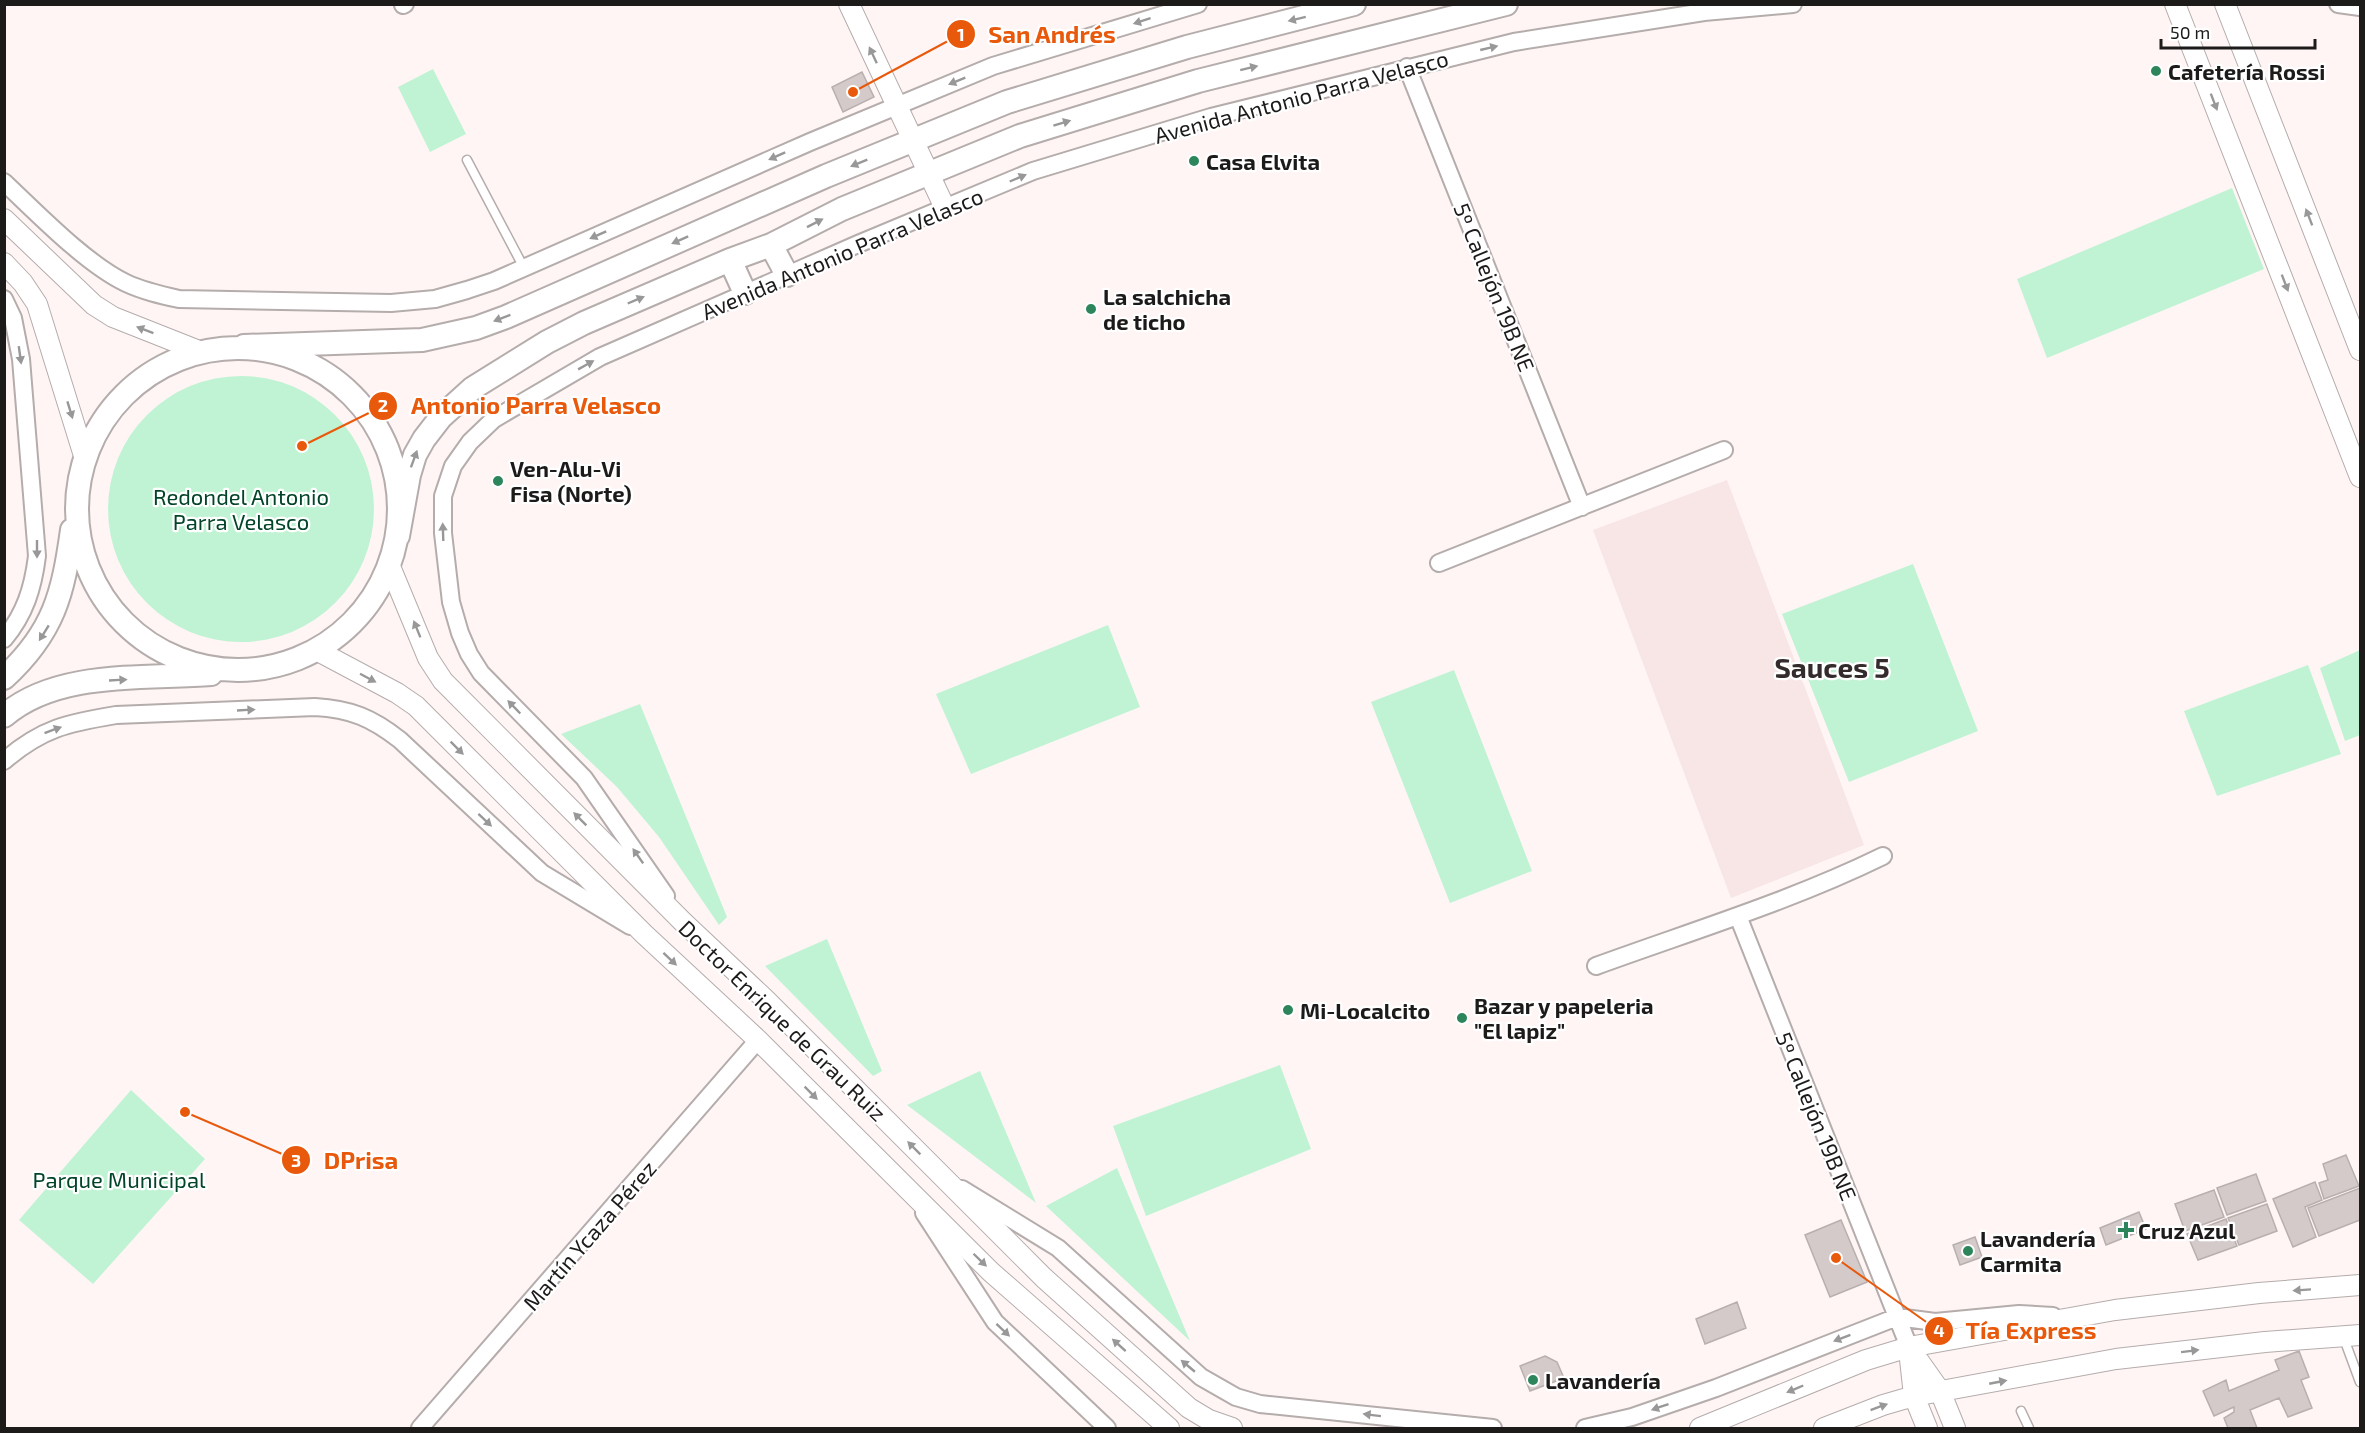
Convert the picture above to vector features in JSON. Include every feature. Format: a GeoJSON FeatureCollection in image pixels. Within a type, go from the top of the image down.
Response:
{"type":"FeatureCollection","features":[{"type":"Feature","properties":{"kind":"main road"},"geometry":{"type":"LineString","coordinates":[[4,678],[36,645],[51,622],[68,564],[77,496],[91,442],[122,396],[157,368],[199,351],[244,346],[422,340],[476,328],[913,140],[1018,99],[1187,47],[1354,4]]}},
{"type":"Feature","properties":{"kind":"main road","name":"Avenida Antonio Parra Velasco"},"geometry":{"type":"LineString","coordinates":[[398,536],[415,455],[423,439],[441,417],[473,388],[584,322],[771,245],[842,209],[1020,136],[1198,81],[1506,4]]}},
{"type":"Feature","properties":{"kind":"main road"},"geometry":{"type":"LineString","coordinates":[[771,245],[787,275]]}},
{"type":"Feature","properties":{"kind":"main road"},"geometry":{"type":"LineString","coordinates":[[730,260],[745,293]]}},
{"type":"Feature","properties":{"kind":"main road"},"geometry":{"type":"LineString","coordinates":[[4,716],[27,700],[50,690],[73,684],[246,672],[299,660],[318,651],[346,631],[380,588],[398,536],[398,481],[379,429],[345,387],[298,358],[244,346]]}},
{"type":"Feature","properties":{"kind":"main road"},"geometry":{"type":"LineString","coordinates":[[77,496],[82,550],[105,601],[146,642],[192,665],[246,672]]}},
{"type":"Feature","properties":{"kind":"street"},"geometry":{"type":"LineString","coordinates":[[849,4],[945,208]]}},
{"type":"Feature","properties":{"kind":"street"},"geometry":{"type":"LineString","coordinates":[[4,182],[100,267],[125,283],[179,299],[413,302],[467,290],[524,268],[799,146],[993,66],[1198,4]]}},
{"type":"Feature","properties":{"kind":"street","name":"Avenida Antonio Parra Velasco"},"geometry":{"type":"LineString","coordinates":[[683,922],[584,778],[481,673],[460,633],[451,602],[442,533],[444,496],[453,466],[470,442],[495,419],[600,357],[1033,171],[1211,117],[1514,42],[1704,12],[1792,4]]}},
{"type":"Feature","properties":{"kind":"street"},"geometry":{"type":"LineString","coordinates":[[2175,4],[2361,477]]}},
{"type":"Feature","properties":{"kind":"street"},"geometry":{"type":"LineString","coordinates":[[2225,4],[2360,345]]}},
{"type":"Feature","properties":{"kind":"street"},"geometry":{"type":"LineString","coordinates":[[2338,4],[2361,7]]}},
{"type":"Feature","properties":{"kind":"street","name":"5º Callejón 19B NE"},"geometry":{"type":"LineString","coordinates":[[1407,67],[1582,507]]}},
{"type":"Feature","properties":{"kind":"street"},"geometry":{"type":"LineString","coordinates":[[4,219],[94,305],[113,317],[199,351]]}},
{"type":"Feature","properties":{"kind":"street"},"geometry":{"type":"LineString","coordinates":[[4,263],[24,283],[37,304],[85,459]]}},
{"type":"Feature","properties":{"kind":"street"},"geometry":{"type":"LineString","coordinates":[[4,299],[13,318],[21,358],[37,556],[29,598],[15,626],[4,639]]}},
{"type":"Feature","properties":{"kind":"street"},"geometry":{"type":"LineString","coordinates":[[1439,563],[1724,450]]}},
{"type":"Feature","properties":{"kind":"street","name":"Doctor Enrique de Grau Ruiz"},"geometry":{"type":"LineString","coordinates":[[389,564],[428,658],[443,681],[683,922],[766,1000],[1044,1278],[1189,1408],[1209,1420],[1232,1428]]}},
{"type":"Feature","properties":{"kind":"street","name":"Doctor Enrique de Grau Ruiz"},"geometry":{"type":"LineString","coordinates":[[318,651],[397,693],[416,706],[644,934],[758,1040],[991,1272],[1169,1428]]}},
{"type":"Feature","properties":{"kind":"street"},"geometry":{"type":"LineString","coordinates":[[4,761],[39,735],[88,720],[128,715],[337,708],[363,716],[383,727],[400,740],[542,873],[644,934]]}},
{"type":"Feature","properties":{"kind":"street"},"geometry":{"type":"LineString","coordinates":[[1596,966],[1738,916],[1841,876],[1882,856]]}},
{"type":"Feature","properties":{"kind":"street","name":"5º Callejón 19B NE"},"geometry":{"type":"LineString","coordinates":[[1738,916],[1909,1347]]}},
{"type":"Feature","properties":{"kind":"street","name":"Martín Ycaza Pérez"},"geometry":{"type":"LineString","coordinates":[[420,1428],[758,1040]]}},
{"type":"Feature","properties":{"kind":"street"},"geometry":{"type":"LineString","coordinates":[[946,1179],[1058,1248],[1201,1377],[1236,1397],[1260,1404],[1493,1428]]}},
{"type":"Feature","properties":{"kind":"street","name":"Doctor Enrique de Grau Ruiz"},"geometry":{"type":"LineString","coordinates":[[912,1194],[994,1322],[1107,1428]]}},
{"type":"Feature","properties":{"kind":"street"},"geometry":{"type":"LineString","coordinates":[[1700,1428],[1866,1359],[1909,1347],[2115,1310],[2259,1293],[2361,1285]]}},
{"type":"Feature","properties":{"kind":"street"},"geometry":{"type":"LineString","coordinates":[[1586,1428],[1632,1417],[1716,1388],[1897,1317],[1935,1322],[2019,1314],[2076,1317]]}},
{"type":"Feature","properties":{"kind":"street"},"geometry":{"type":"LineString","coordinates":[[1824,1428],[1883,1405],[1914,1396],[2116,1359],[2265,1342],[2352,1335]]}},
{"type":"Feature","properties":{"kind":"street"},"geometry":{"type":"LineString","coordinates":[[1909,1347],[1940,1391],[1955,1428]]}},
{"type":"Feature","properties":{"kind":"street"},"geometry":{"type":"LineString","coordinates":[[1909,1347],[1914,1396],[1927,1428]]}},
{"type":"Feature","properties":{"kind":"lane"},"geometry":{"type":"LineString","coordinates":[[467,160],[524,268]]}},
{"type":"Feature","properties":{"kind":"lane"},"geometry":{"type":"LineString","coordinates":[[2352,1335],[2361,1382]]}},
{"type":"Feature","properties":{"kind":"lane"},"geometry":{"type":"LineString","coordinates":[[2021,1411],[2029,1428]]}},
{"type":"Feature","properties":{"kind":"shaded area"},"geometry":{"type":"Polygon","coordinates":[[[1727,480],[1864,845],[1731,898],[1593,530],[1727,480]]]}},
{"type":"Feature","properties":{"kind":"green space"},"geometry":{"type":"Polygon","coordinates":[[[433,69],[466,134],[430,152],[398,87],[433,69]]]}},
{"type":"Feature","properties":{"kind":"green space"},"geometry":{"type":"Polygon","coordinates":[[[2232,188],[2264,269],[2047,358],[2017,279],[2232,188]]]}},
{"type":"Feature","properties":{"kind":"green space","name":"Redondel Antonio Parra Velasco"},"geometry":{"type":"Polygon","coordinates":[[[228,376],[254,376],[280,381],[304,391],[326,406],[344,424],[359,446],[369,470],[374,509],[369,548],[359,572],[344,594],[326,612],[304,627],[280,637],[254,642],[228,642],[202,637],[178,627],[156,612],[138,594],[123,572],[113,548],[108,522],[108,496],[113,470],[123,446],[138,424],[156,406],[178,391],[202,381],[228,376]]]}},
{"type":"Feature","properties":{"kind":"green space"},"geometry":{"type":"Polygon","coordinates":[[[1913,564],[1978,731],[1849,782],[1782,614],[1913,564]]]}},
{"type":"Feature","properties":{"kind":"green space"},"geometry":{"type":"Polygon","coordinates":[[[1108,625],[1140,707],[971,774],[936,694],[1108,625]]]}},
{"type":"Feature","properties":{"kind":"green space"},"geometry":{"type":"Polygon","coordinates":[[[2360,650],[2360,735],[2345,741],[2320,668],[2360,650]]]}},
{"type":"Feature","properties":{"kind":"green space"},"geometry":{"type":"Polygon","coordinates":[[[2308,665],[2341,754],[2217,796],[2184,711],[2308,665]]]}},
{"type":"Feature","properties":{"kind":"green space"},"geometry":{"type":"Polygon","coordinates":[[[1454,670],[1532,871],[1450,903],[1371,702],[1454,670]]]}},
{"type":"Feature","properties":{"kind":"green space"},"geometry":{"type":"Polygon","coordinates":[[[640,704],[727,917],[719,925],[659,837],[617,787],[561,734],[640,704]]]}},
{"type":"Feature","properties":{"kind":"green space"},"geometry":{"type":"Polygon","coordinates":[[[827,939],[882,1071],[873,1076],[765,966],[827,939]]]}},
{"type":"Feature","properties":{"kind":"green space"},"geometry":{"type":"Polygon","coordinates":[[[1280,1065],[1311,1149],[1146,1216],[1113,1126],[1280,1065]]]}},
{"type":"Feature","properties":{"kind":"green space"},"geometry":{"type":"Polygon","coordinates":[[[980,1071],[1036,1203],[907,1105],[980,1071]]]}},
{"type":"Feature","properties":{"kind":"green space","name":"Parque Municipal"},"geometry":{"type":"Polygon","coordinates":[[[131,1090],[205,1159],[93,1284],[19,1220],[131,1090]]]}},
{"type":"Feature","properties":{"kind":"green space"},"geometry":{"type":"Polygon","coordinates":[[[1117,1168],[1190,1341],[1046,1206],[1117,1168]]]}},
{"type":"Feature","properties":{"kind":"building"},"geometry":{"type":"Polygon","coordinates":[[[862,72],[874,97],[843,112],[832,87],[862,72]]]}},
{"type":"Feature","properties":{"kind":"building"},"geometry":{"type":"Polygon","coordinates":[[[2346,1155],[2359,1186],[2324,1199],[2319,1183],[2328,1180],[2323,1164],[2346,1155]]]}},
{"type":"Feature","properties":{"kind":"building"},"geometry":{"type":"Polygon","coordinates":[[[2256,1174],[2266,1201],[2227,1215],[2217,1188],[2256,1174]]]}},
{"type":"Feature","properties":{"kind":"building"},"geometry":{"type":"Polygon","coordinates":[[[2315,1182],[2322,1200],[2305,1207],[2316,1237],[2293,1247],[2273,1199],[2315,1182]]]}},
{"type":"Feature","properties":{"kind":"building"},"geometry":{"type":"Polygon","coordinates":[[[2360,1188],[2360,1220],[2319,1236],[2308,1208],[2360,1188]]]}},
{"type":"Feature","properties":{"kind":"building"},"geometry":{"type":"Polygon","coordinates":[[[2214,1190],[2224,1217],[2185,1231],[2175,1204],[2214,1190]]]}},
{"type":"Feature","properties":{"kind":"building"},"geometry":{"type":"Polygon","coordinates":[[[2267,1204],[2277,1231],[2239,1245],[2228,1218],[2267,1204]]]}},
{"type":"Feature","properties":{"kind":"building"},"geometry":{"type":"Polygon","coordinates":[[[2139,1212],[2146,1229],[2106,1245],[2100,1228],[2139,1212]]]}},
{"type":"Feature","properties":{"kind":"building"},"geometry":{"type":"Polygon","coordinates":[[[2226,1219],[2237,1246],[2198,1260],[2187,1234],[2226,1219]]]}},
{"type":"Feature","properties":{"kind":"building"},"geometry":{"type":"Polygon","coordinates":[[[1841,1220],[1867,1282],[1830,1297],[1805,1235],[1841,1220]]]}},
{"type":"Feature","properties":{"kind":"building","name":"Lavandería Carmita"},"geometry":{"type":"Polygon","coordinates":[[[1975,1237],[1982,1257],[1960,1265],[1953,1245],[1975,1237]]]}},
{"type":"Feature","properties":{"kind":"building"},"geometry":{"type":"Polygon","coordinates":[[[1737,1302],[1746,1328],[1705,1344],[1696,1319],[1737,1302]]]}},
{"type":"Feature","properties":{"kind":"building"},"geometry":{"type":"Polygon","coordinates":[[[2299,1351],[2309,1377],[2301,1380],[2312,1408],[2288,1417],[2279,1398],[2250,1410],[2257,1428],[2228,1428],[2224,1418],[2234,1412],[2234,1407],[2214,1416],[2203,1391],[2226,1380],[2229,1391],[2279,1370],[2275,1360],[2299,1351]]]}},
{"type":"Feature","properties":{"kind":"building"},"geometry":{"type":"Polygon","coordinates":[[[1545,1356],[1557,1362],[1564,1378],[1530,1391],[1520,1366],[1545,1356]]]}},
{"type":"Feature","properties":{"kind":"place","name":"Cafetería Rossi"},"geometry":{"type":"Point","coordinates":[2156,71]}},
{"type":"Feature","properties":{"kind":"place","name":"San Andrés"},"geometry":{"type":"Point","coordinates":[853,92]}},
{"type":"Feature","properties":{"kind":"place","name":"Casa Elvita"},"geometry":{"type":"Point","coordinates":[1194,161]}},
{"type":"Feature","properties":{"kind":"place","name":"La salchicha de ticho"},"geometry":{"type":"Point","coordinates":[1091,309]}},
{"type":"Feature","properties":{"kind":"place","name":"Antonio Parra Velasco"},"geometry":{"type":"Point","coordinates":[302,446]}},
{"type":"Feature","properties":{"kind":"place","name":"Ven-Alu-Vi Fisa (Norte)"},"geometry":{"type":"Point","coordinates":[498,481]}},
{"type":"Feature","properties":{"kind":"place","name":"Mi-Localcito"},"geometry":{"type":"Point","coordinates":[1288,1010]}},
{"type":"Feature","properties":{"kind":"place","name":"Bazar y papeleria \"El lapiz\""},"geometry":{"type":"Point","coordinates":[1462,1018]}},
{"type":"Feature","properties":{"kind":"place","name":"DPrisa"},"geometry":{"type":"Point","coordinates":[185,1112]}},
{"type":"Feature","properties":{"kind":"place","name":"Cruz Azul"},"geometry":{"type":"Point","coordinates":[2126,1230]}},
{"type":"Feature","properties":{"kind":"place","name":"Lavandería Carmita"},"geometry":{"type":"Point","coordinates":[1968,1251]}},
{"type":"Feature","properties":{"kind":"place","name":"Tía Express"},"geometry":{"type":"Point","coordinates":[1836,1258]}},
{"type":"Feature","properties":{"kind":"place","name":"Lavandería"},"geometry":{"type":"Point","coordinates":[1533,1380]}},
{"type":"Feature","properties":{"kind":"district","name":"Sauces 5"},"geometry":{"type":"Point","coordinates":[1832,667]}}]}
